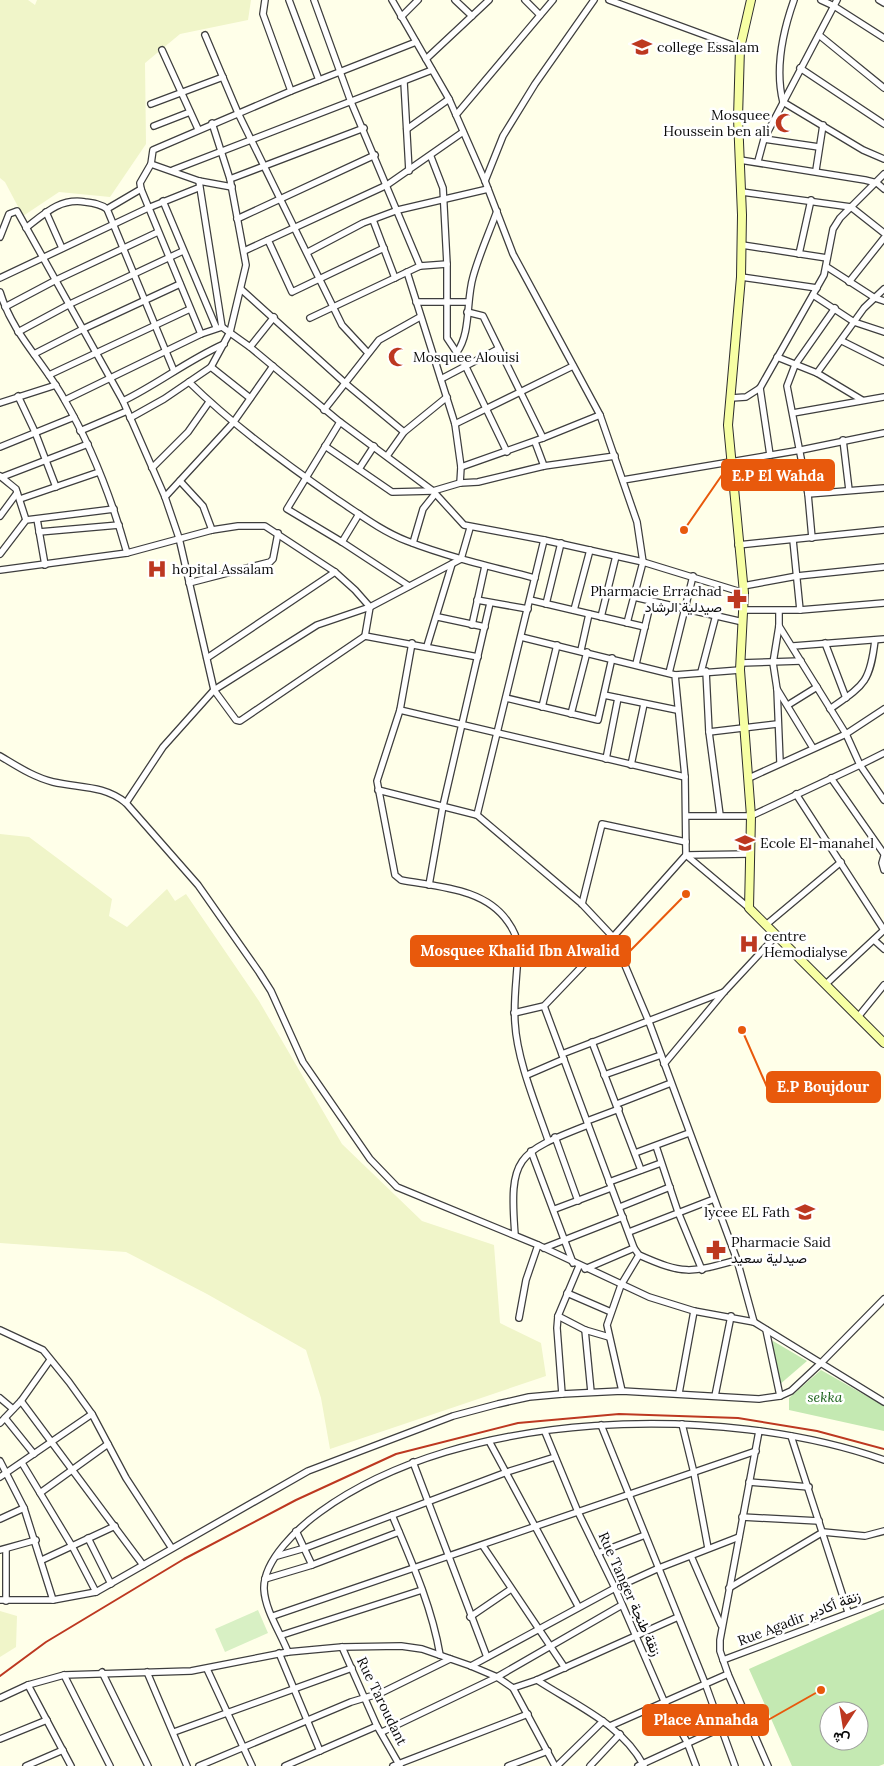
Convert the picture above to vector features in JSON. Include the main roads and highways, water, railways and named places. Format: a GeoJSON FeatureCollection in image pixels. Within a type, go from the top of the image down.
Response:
{"type":"FeatureCollection","features":[{"type":"Feature","properties":{"kind":"main road"},"geometry":{"type":"LineString","coordinates":[[751,0],[740,48],[738,118],[742,192],[741,277],[728,425],[738,545],[744,589],[740,666],[751,816],[749,908],[884,1043]]}},
{"type":"Feature","properties":{"kind":"railway"},"geometry":{"type":"LineString","coordinates":[[0,1676],[46,1642],[184,1559],[296,1500],[396,1454],[518,1423],[619,1414],[738,1418],[817,1431],[884,1449]]}},
{"type":"Feature","properties":{"kind":"place","name":"college Essalam"},"geometry":{"type":"Point","coordinates":[642,47]}},
{"type":"Feature","properties":{"kind":"place","name":"Mosquee Houssein ben ali"},"geometry":{"type":"Point","coordinates":[785,123]}},
{"type":"Feature","properties":{"kind":"place","name":"Mosquee Alouisi"},"geometry":{"type":"Point","coordinates":[398,357]}},
{"type":"Feature","properties":{"kind":"place","name":"E.P El Wahda"},"geometry":{"type":"Point","coordinates":[684,530]}},
{"type":"Feature","properties":{"kind":"place","name":"hopital Assalam"},"geometry":{"type":"Point","coordinates":[157,569]}},
{"type":"Feature","properties":{"kind":"place","name":"Pharmacie Errachad صيدلية الرشاد"},"geometry":{"type":"Point","coordinates":[737,599]}},
{"type":"Feature","properties":{"kind":"place","name":"Ecole El-manahel"},"geometry":{"type":"Point","coordinates":[745,843]}},
{"type":"Feature","properties":{"kind":"place","name":"Mosquee Khalid Ibn Alwalid"},"geometry":{"type":"Point","coordinates":[686,894]}},
{"type":"Feature","properties":{"kind":"place","name":"centre Hemodialyse"},"geometry":{"type":"Point","coordinates":[749,944]}},
{"type":"Feature","properties":{"kind":"place","name":"E.P Boujdour"},"geometry":{"type":"Point","coordinates":[742,1030]}},
{"type":"Feature","properties":{"kind":"place","name":"lycee EL Fath"},"geometry":{"type":"Point","coordinates":[805,1212]}},
{"type":"Feature","properties":{"kind":"place","name":"Pharmacie Said صيدلية سعيد"},"geometry":{"type":"Point","coordinates":[716,1250]}},
{"type":"Feature","properties":{"kind":"place","name":"Place Annahda"},"geometry":{"type":"Point","coordinates":[821,1690]}},
{"type":"Feature","properties":{"kind":"park label","name":"sekka"},"geometry":{"type":"Point","coordinates":[825,1397]}}]}
